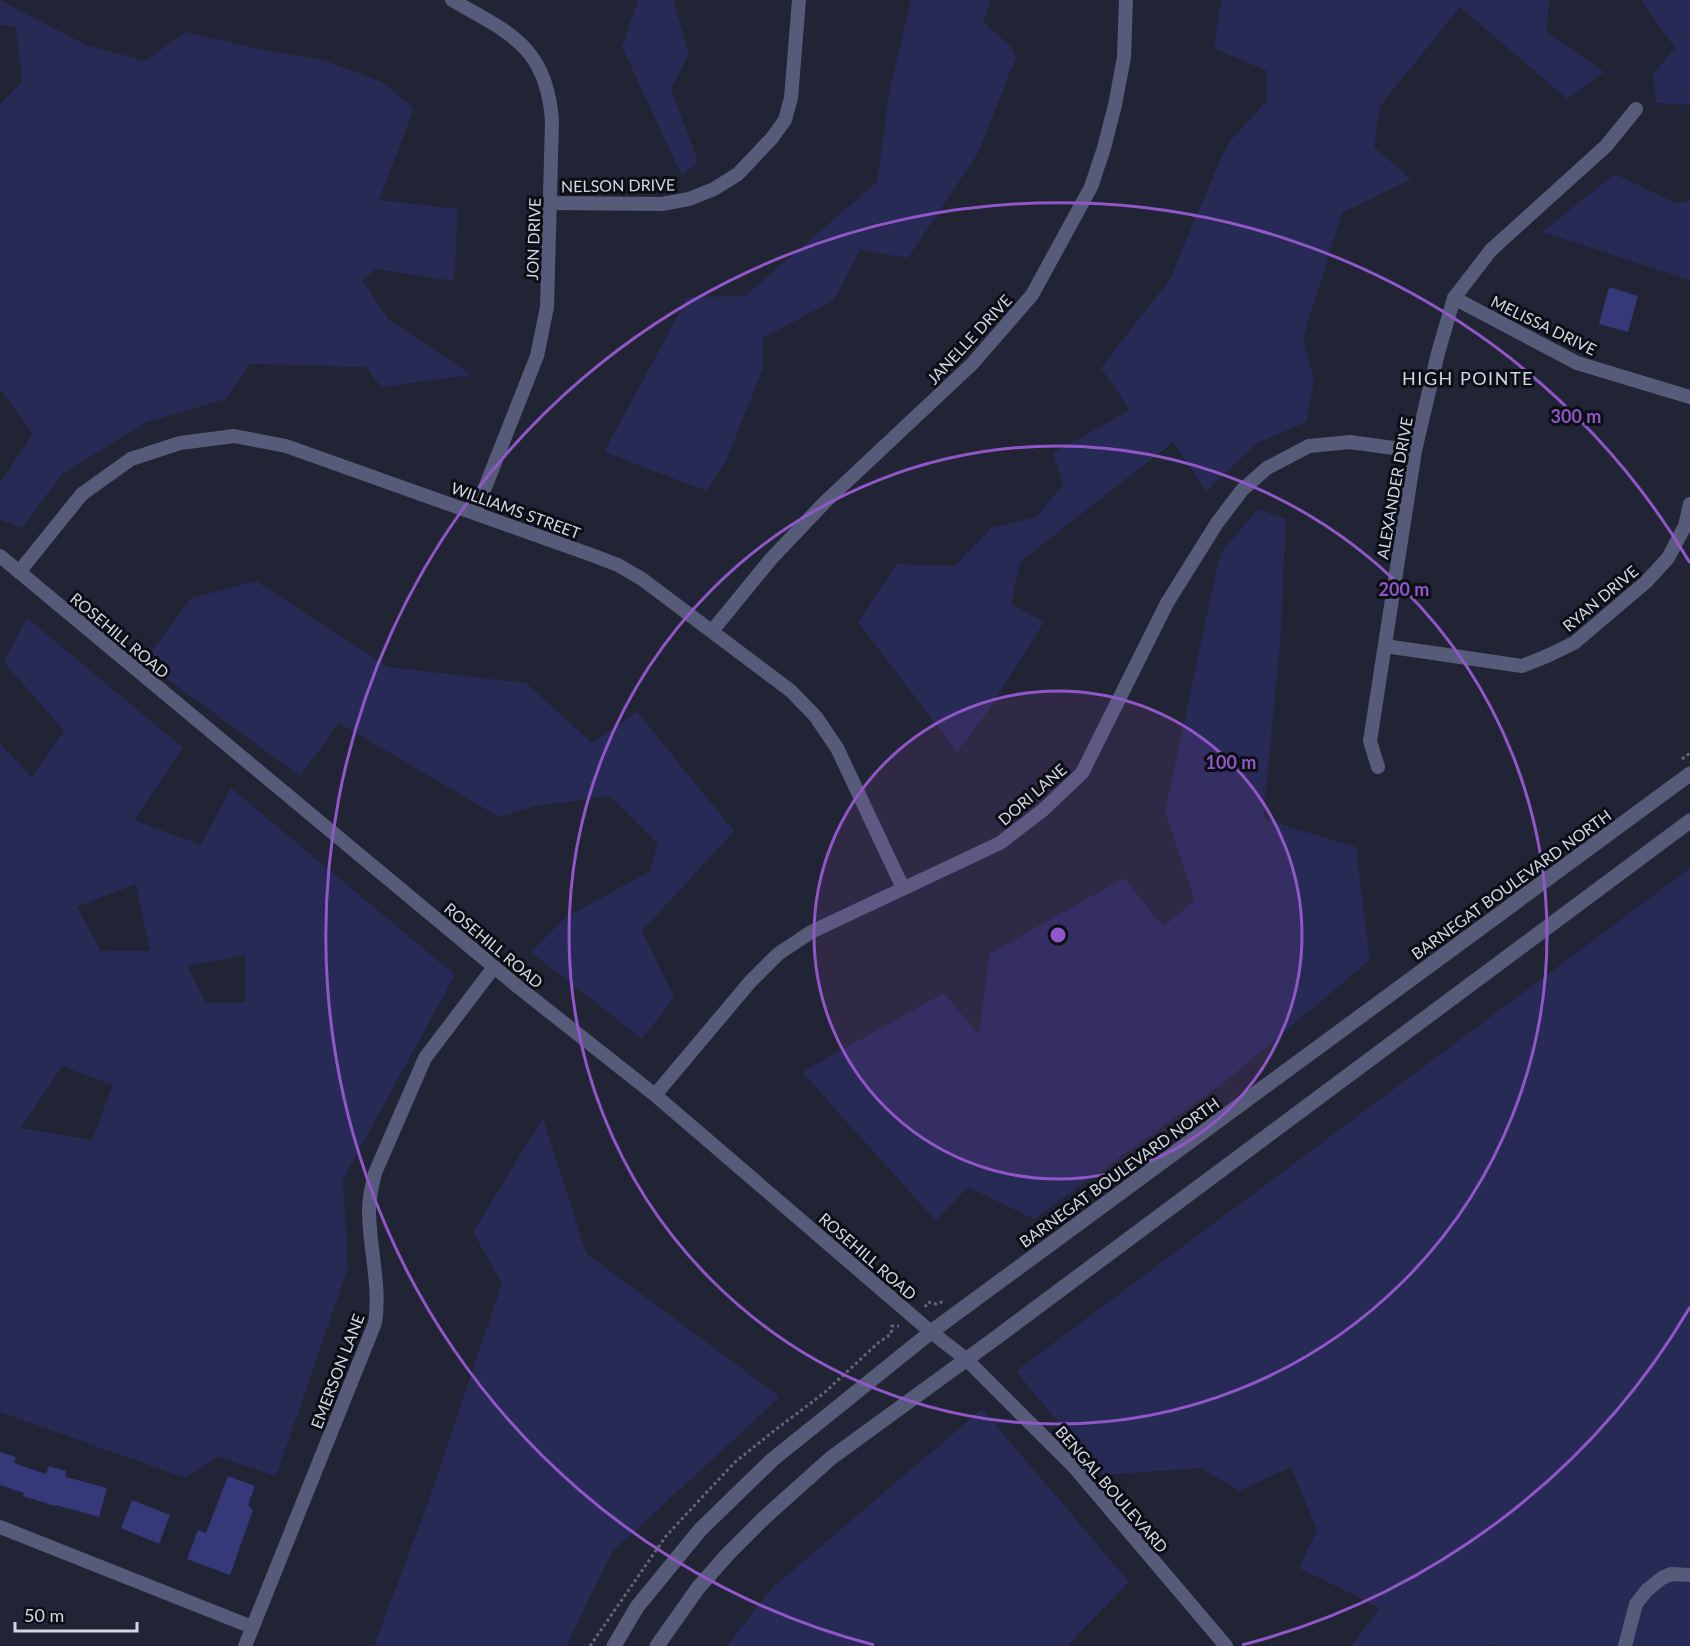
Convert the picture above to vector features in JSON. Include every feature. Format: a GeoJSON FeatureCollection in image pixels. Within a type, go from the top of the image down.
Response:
{"type":"FeatureCollection","features":[{"type":"Feature","properties":{"kind":"street","name":"JON DRIVE"},"geometry":{"type":"LineString","coordinates":[[452,0],[506,31],[534,59],[545,80],[550,98],[552,121],[547,307],[537,356],[475,513]]}},
{"type":"Feature","properties":{"kind":"street","name":"NELSON DRIVE"},"geometry":{"type":"LineString","coordinates":[[551,203],[662,204],[689,199],[714,189],[738,174],[772,138],[785,120],[791,98],[799,0]]}},
{"type":"Feature","properties":{"kind":"street","name":"JANELLE DRIVE"},"geometry":{"type":"LineString","coordinates":[[711,631],[771,559],[825,502],[972,364],[1032,296],[1091,187],[1104,148],[1124,57],[1126,0]]}},
{"type":"Feature","properties":{"kind":"street","name":"ALEXANDER DRIVE"},"geometry":{"type":"LineString","coordinates":[[1378,767],[1370,741],[1415,451],[1438,353],[1454,298],[1491,250],[1606,146],[1636,109]]}},
{"type":"Feature","properties":{"kind":"street","name":"MELISSA DRIVE"},"geometry":{"type":"LineString","coordinates":[[1454,298],[1577,363],[1690,397]]}},
{"type":"Feature","properties":{"kind":"street","name":"WILLIAMS STREET"},"geometry":{"type":"LineString","coordinates":[[19,572],[82,494],[131,459],[180,443],[234,435],[286,446],[475,513],[618,565],[642,579],[791,691],[816,717],[837,748],[903,888]]}},
{"type":"Feature","properties":{"kind":"street","name":"DORI LANE"},"geometry":{"type":"LineString","coordinates":[[655,1095],[750,982],[778,954],[811,932],[1000,843],[1043,810],[1082,772],[1173,593],[1217,523],[1242,490],[1267,468],[1309,446],[1350,442],[1415,451]]}},
{"type":"Feature","properties":{"kind":"street","name":"RYAN DRIVE"},"geometry":{"type":"LineString","coordinates":[[1385,646],[1522,666],[1575,643],[1646,582],[1668,558],[1685,526],[1690,504]]}},
{"type":"Feature","properties":{"kind":"street","name":"ROSEHILL ROAD"},"geometry":{"type":"LineString","coordinates":[[0,556],[494,967],[655,1095],[966,1359]]}},
{"type":"Feature","properties":{"kind":"street","name":"BARNEGAT BOULEVARD NORTH"},"geometry":{"type":"LineString","coordinates":[[614,1646],[637,1607],[700,1530],[772,1460],[932,1332],[1690,774]]}},
{"type":"Feature","properties":{"kind":"street"},"geometry":{"type":"LineString","coordinates":[[657,1646],[698,1588],[727,1554],[831,1458],[1690,821]]}},
{"type":"Feature","properties":{"kind":"street","name":"EMERSON LANE"},"geometry":{"type":"LineString","coordinates":[[245,1646],[375,1323],[378,1305],[369,1211],[370,1192],[375,1173],[425,1058],[494,967]]}},
{"type":"Feature","properties":{"kind":"street","name":"BENGAL BOULEVARD"},"geometry":{"type":"LineString","coordinates":[[966,1359],[1076,1468],[1221,1644]]}},
{"type":"Feature","properties":{"kind":"street"},"geometry":{"type":"LineString","coordinates":[[0,1527],[252,1627]]}},
{"type":"Feature","properties":{"kind":"street"},"geometry":{"type":"LineString","coordinates":[[1625,1646],[1636,1604],[1647,1590],[1671,1574],[1690,1575]]}},
{"type":"Feature","properties":{"kind":"path"},"geometry":{"type":"LineString","coordinates":[[878,1343],[891,1334],[892,1326],[899,1326]]}},
{"type":"Feature","properties":{"kind":"path"},"geometry":{"type":"LineString","coordinates":[[889,1336],[897,1339]]}},
{"type":"Feature","properties":{"kind":"shaded area"},"geometry":{"type":"Polygon","coordinates":[[[0,0],[86,45],[145,61],[186,32],[268,51],[323,60],[382,82],[414,108],[379,200],[458,209],[454,281],[376,269],[362,280],[389,320],[472,375],[381,387],[366,367],[250,364],[226,399],[147,422],[62,474],[22,528],[0,520],[0,483],[33,434],[0,389],[0,104],[22,82],[16,27],[0,25],[0,0]]]}},
{"type":"Feature","properties":{"kind":"shaded area"},"geometry":{"type":"Polygon","coordinates":[[[638,0],[673,0],[689,54],[671,89],[698,162],[682,176],[622,47],[638,0]]]}},
{"type":"Feature","properties":{"kind":"shaded area"},"geometry":{"type":"Polygon","coordinates":[[[911,0],[991,0],[983,22],[1011,47],[1016,57],[978,153],[908,258],[860,250],[834,300],[763,338],[763,368],[726,461],[707,491],[604,452],[688,297],[745,296],[877,182],[890,88],[911,0]]]}},
{"type":"Feature","properties":{"kind":"shaded area"},"geometry":{"type":"Polygon","coordinates":[[[1221,0],[1549,0],[1547,32],[1604,72],[1567,99],[1460,7],[1380,106],[1374,147],[1411,179],[1342,213],[1303,338],[1314,381],[1306,422],[1257,443],[1206,491],[1173,442],[1020,562],[1011,604],[1044,622],[988,711],[957,752],[858,622],[897,564],[955,566],[991,528],[1036,517],[1063,485],[1053,453],[1130,410],[1101,368],[1170,279],[1230,141],[1267,101],[1267,71],[1214,48],[1221,0]]]}},
{"type":"Feature","properties":{"kind":"shaded area"},"geometry":{"type":"Polygon","coordinates":[[[1641,0],[1690,0],[1690,105],[1656,103],[1653,75],[1675,48],[1641,0]]]}},
{"type":"Feature","properties":{"kind":"shaded area"},"geometry":{"type":"Polygon","coordinates":[[[1615,174],[1678,204],[1690,200],[1690,280],[1542,232],[1615,174]]]}},
{"type":"Feature","properties":{"kind":"shaded area"},"geometry":{"type":"Polygon","coordinates":[[[1258,509],[1286,519],[1280,646],[1263,819],[1356,847],[1370,960],[1227,1080],[1034,1219],[968,1187],[936,1221],[802,1072],[944,993],[979,1035],[989,954],[1124,878],[1163,927],[1195,900],[1165,812],[1220,554],[1258,509]]]}},
{"type":"Feature","properties":{"kind":"shaded area"},"geometry":{"type":"Polygon","coordinates":[[[256,581],[388,667],[526,683],[592,743],[637,712],[734,831],[642,931],[674,997],[642,1039],[531,952],[565,918],[650,871],[658,843],[610,796],[536,806],[499,817],[339,723],[300,776],[144,662],[191,598],[256,581]]]}},
{"type":"Feature","properties":{"kind":"shaded area"},"geometry":{"type":"Polygon","coordinates":[[[27,618],[183,748],[134,820],[201,845],[231,788],[455,975],[343,1179],[348,1268],[276,1476],[218,1457],[185,1478],[0,1412],[0,744],[32,777],[64,731],[4,662],[27,618]],[[136,884],[77,907],[100,950],[150,951],[136,884]],[[245,955],[187,966],[206,1003],[245,1002],[245,955]],[[62,1066],[21,1128],[92,1140],[113,1085],[62,1066]]]}},
{"type":"Feature","properties":{"kind":"shaded area"},"geometry":{"type":"Polygon","coordinates":[[[1690,868],[1690,1646],[1499,1646],[1496,1644],[1484,1646],[1351,1646],[1380,1608],[1299,1568],[1317,1530],[1291,1467],[1239,1491],[1201,1468],[1102,1475],[1016,1371],[1690,868]]]}},
{"type":"Feature","properties":{"kind":"shaded area"},"geometry":{"type":"Polygon","coordinates":[[[543,1118],[586,1253],[780,1397],[612,1552],[566,1646],[374,1646],[426,1508],[502,1284],[473,1232],[543,1118]]]}},
{"type":"Feature","properties":{"kind":"shaded area"},"geometry":{"type":"Polygon","coordinates":[[[982,1409],[1129,1582],[1067,1646],[727,1646],[772,1588],[982,1409]]]}},
{"type":"Feature","properties":{"kind":"building"},"geometry":{"type":"Polygon","coordinates":[[[1609,287],[1638,296],[1628,332],[1599,324],[1609,287]]]}},
{"type":"Feature","properties":{"kind":"building"},"geometry":{"type":"Polygon","coordinates":[[[0,1452],[16,1457],[14,1463],[46,1474],[49,1466],[66,1471],[66,1477],[107,1488],[99,1517],[23,1496],[24,1493],[0,1485],[0,1452]]]}},
{"type":"Feature","properties":{"kind":"building"},"geometry":{"type":"Polygon","coordinates":[[[228,1476],[255,1486],[248,1505],[253,1510],[230,1575],[187,1559],[198,1530],[206,1533],[228,1476]]]}},
{"type":"Feature","properties":{"kind":"building"},"geometry":{"type":"Polygon","coordinates":[[[132,1500],[170,1515],[159,1544],[121,1528],[132,1500]]]}},
{"type":"Feature","properties":{"kind":"district","name":"HIGH POINTE"},"geometry":{"type":"Point","coordinates":[1468,378]}}]}
